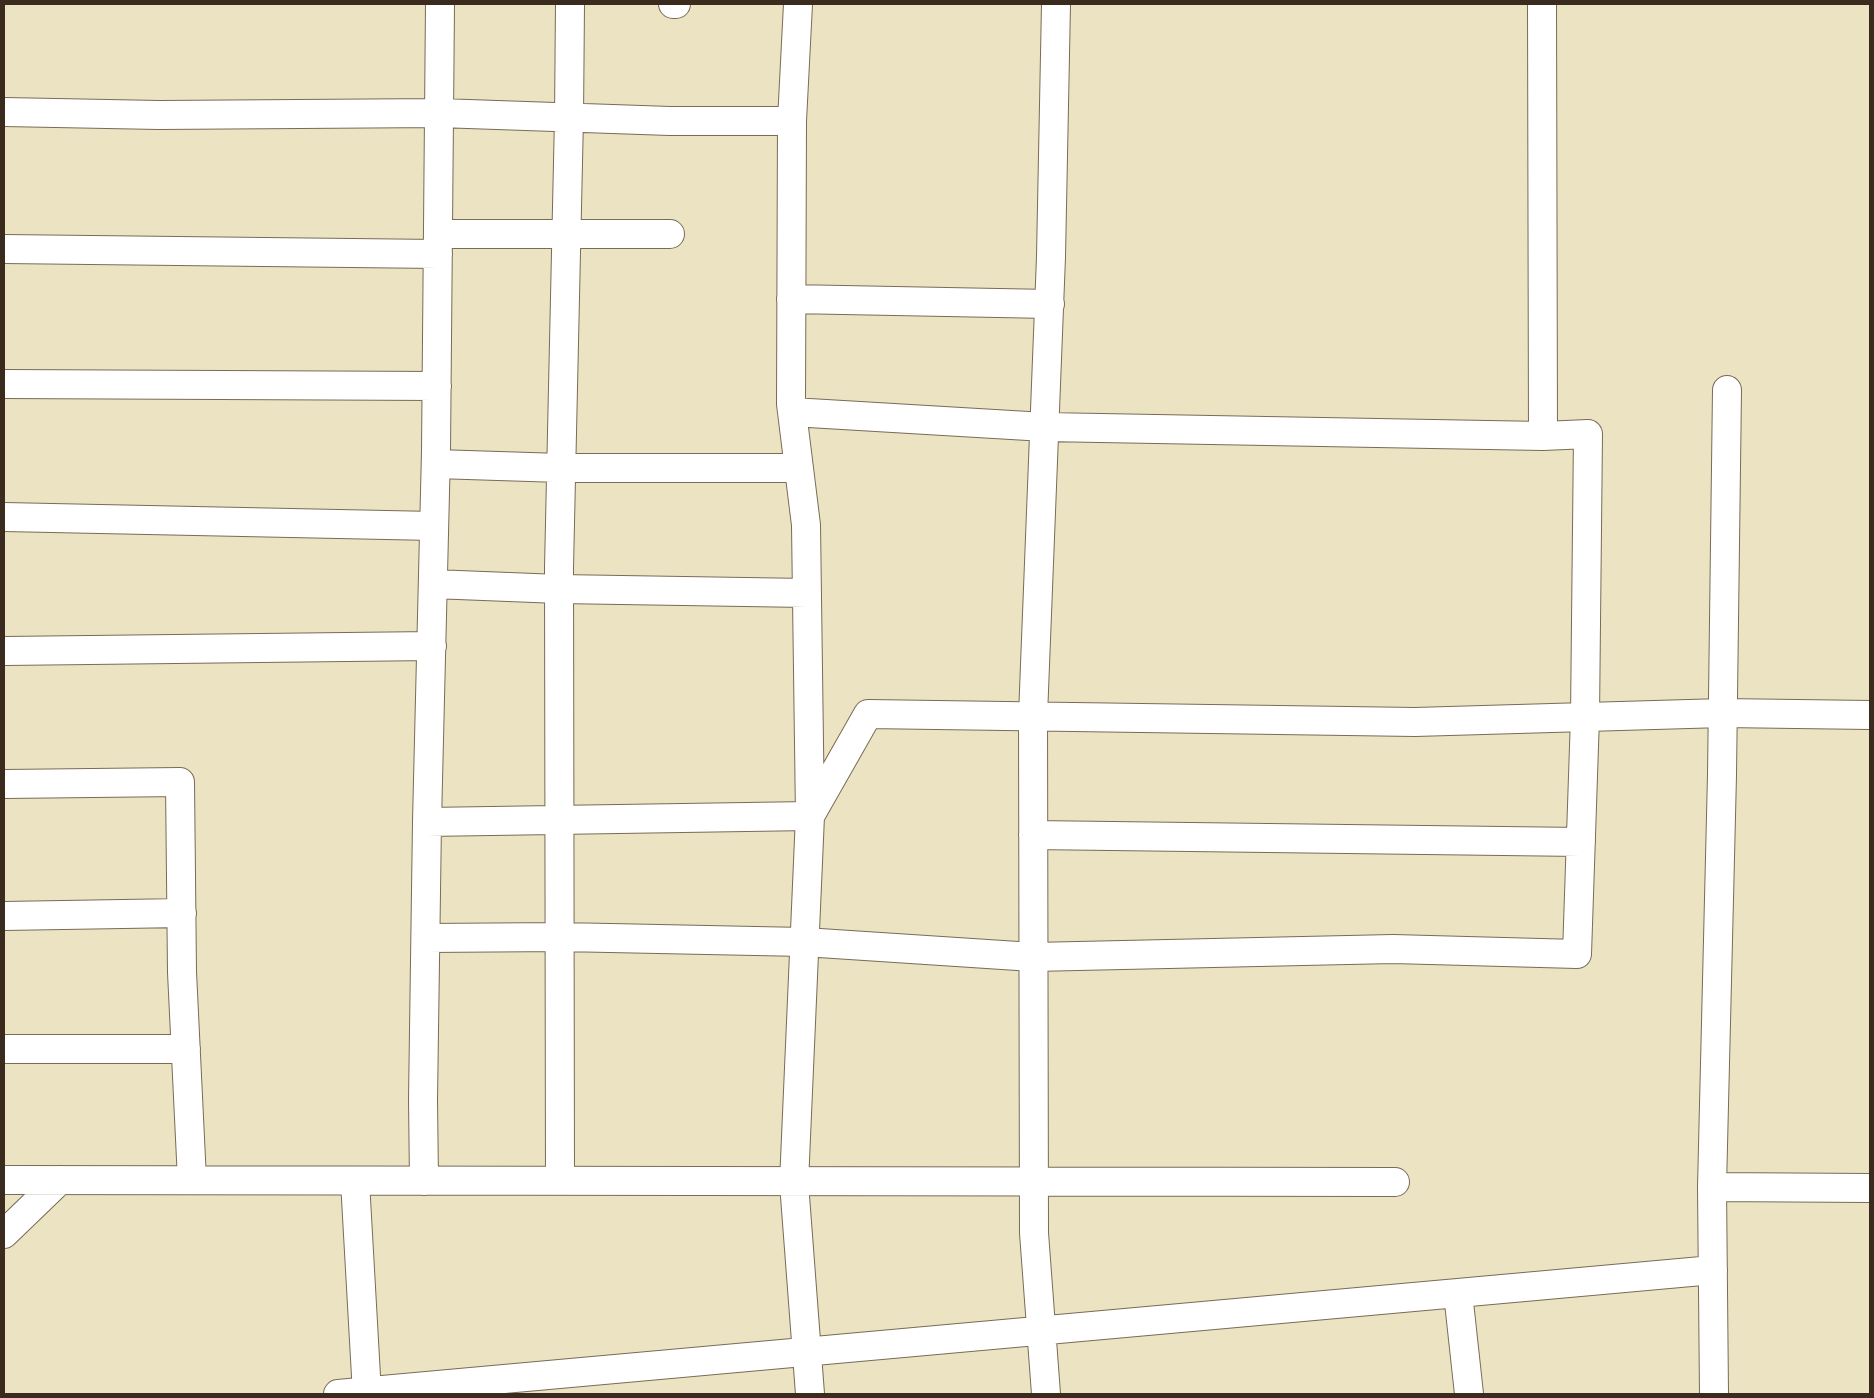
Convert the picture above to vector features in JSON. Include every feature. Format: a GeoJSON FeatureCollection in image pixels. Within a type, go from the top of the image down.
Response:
{"type":"FeatureCollection","features":[{"type":"Feature","properties":{"kind":"street"},"geometry":{"type":"LineString","coordinates":[[424,1181],[423,1100],[427,822],[436,464],[440,4]]}},
{"type":"Feature","properties":{"kind":"street"},"geometry":{"type":"LineString","coordinates":[[560,1181],[561,820],[559,589],[570,4]]}},
{"type":"Feature","properties":{"kind":"street"},"geometry":{"type":"LineString","coordinates":[[798,4],[792,121],[792,412],[806,526],[810,816],[794,1183],[810,1394]]}},
{"type":"Feature","properties":{"kind":"street"},"geometry":{"type":"LineString","coordinates":[[1046,1394],[1034,1233],[1033,716],[1050,304],[1056,4]]}},
{"type":"Feature","properties":{"kind":"street"},"geometry":{"type":"LineString","coordinates":[[1542,4],[1543,436]]}},
{"type":"Feature","properties":{"kind":"street"},"geometry":{"type":"LineString","coordinates":[[4,112],[159,114],[439,113],[670,121],[792,121]]}},
{"type":"Feature","properties":{"kind":"street"},"geometry":{"type":"LineString","coordinates":[[4,249],[438,244],[566,235],[670,234]]}},
{"type":"Feature","properties":{"kind":"street"},"geometry":{"type":"LineString","coordinates":[[791,299],[1050,304]]}},
{"type":"Feature","properties":{"kind":"street"},"geometry":{"type":"LineString","coordinates":[[4,384],[437,386]]}},
{"type":"Feature","properties":{"kind":"street"},"geometry":{"type":"LineString","coordinates":[[1714,1394],[1712,1187],[1723,713],[1727,390]]}},
{"type":"Feature","properties":{"kind":"street"},"geometry":{"type":"LineString","coordinates":[[426,938],[804,942],[1033,957],[1393,949],[1577,954],[1585,717],[1588,434],[1543,436],[1045,427],[792,412]]}},
{"type":"Feature","properties":{"kind":"street"},"geometry":{"type":"LineString","coordinates":[[436,464],[561,468],[799,468]]}},
{"type":"Feature","properties":{"kind":"street"},"geometry":{"type":"LineString","coordinates":[[4,517],[434,526]]}},
{"type":"Feature","properties":{"kind":"street"},"geometry":{"type":"LineString","coordinates":[[433,584],[559,589],[807,593]]}},
{"type":"Feature","properties":{"kind":"street"},"geometry":{"type":"LineString","coordinates":[[4,652],[432,646]]}},
{"type":"Feature","properties":{"kind":"street"},"geometry":{"type":"LineString","coordinates":[[810,816],[868,714],[1415,722],[1723,713],[1870,714]]}},
{"type":"Feature","properties":{"kind":"street"},"geometry":{"type":"LineString","coordinates":[[4,784],[180,782],[182,972],[192,1180]]}},
{"type":"Feature","properties":{"kind":"street"},"geometry":{"type":"LineString","coordinates":[[427,822],[810,816]]}},
{"type":"Feature","properties":{"kind":"street"},"geometry":{"type":"LineString","coordinates":[[1033,835],[1581,842]]}},
{"type":"Feature","properties":{"kind":"street"},"geometry":{"type":"LineString","coordinates":[[4,916],[182,913]]}},
{"type":"Feature","properties":{"kind":"street"},"geometry":{"type":"LineString","coordinates":[[4,1049],[186,1049]]}},
{"type":"Feature","properties":{"kind":"street"},"geometry":{"type":"LineString","coordinates":[[4,1180],[1034,1184],[1395,1182]]}},
{"type":"Feature","properties":{"kind":"street"},"geometry":{"type":"LineString","coordinates":[[4,1234],[60,1180]]}},
{"type":"Feature","properties":{"kind":"street"},"geometry":{"type":"LineString","coordinates":[[355,1181],[367,1393]]}},
{"type":"Feature","properties":{"kind":"street"},"geometry":{"type":"LineString","coordinates":[[1712,1187],[1870,1188]]}},
{"type":"Feature","properties":{"kind":"street"},"geometry":{"type":"LineString","coordinates":[[338,1394],[367,1393],[1713,1270]]}},
{"type":"Feature","properties":{"kind":"street"},"geometry":{"type":"LineString","coordinates":[[1458,1293],[1469,1394]]}}]}
